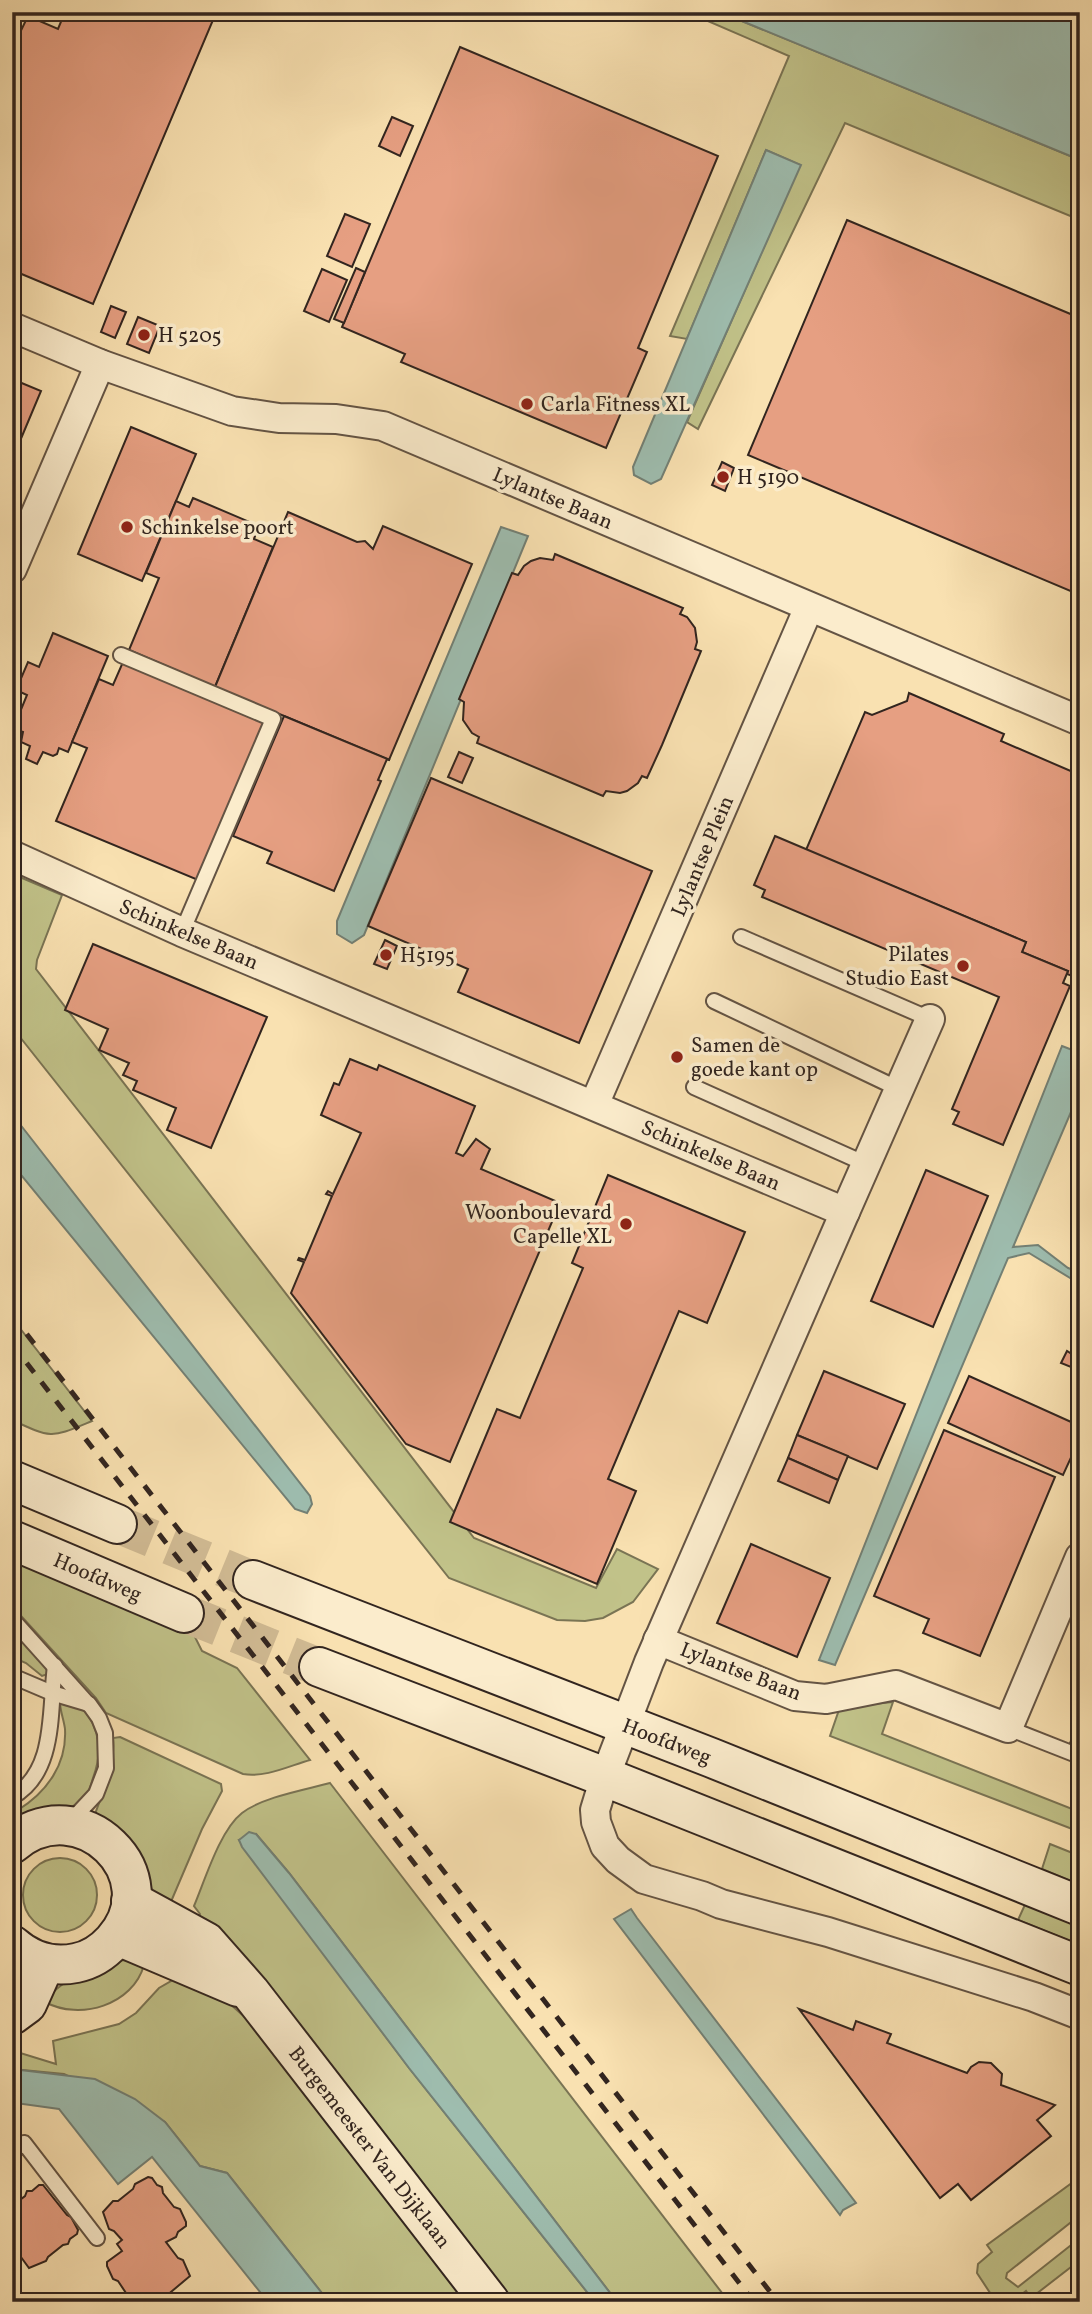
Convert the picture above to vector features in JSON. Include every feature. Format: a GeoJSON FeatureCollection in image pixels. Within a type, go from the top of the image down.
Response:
{"type":"FeatureCollection","features":[{"type":"Feature","properties":{"kind":"main road"},"geometry":{"type":"LineString","coordinates":[[12,1480],[117,1524]]}},
{"type":"Feature","properties":{"kind":"main road","name":"Hoofdweg"},"geometry":{"type":"LineString","coordinates":[[12,1540],[184,1613]]}},
{"type":"Feature","properties":{"kind":"main road","name":"Hoofdweg"},"geometry":{"type":"LineString","coordinates":[[253,1580],[1080,1906]]}},
{"type":"Feature","properties":{"kind":"main road"},"geometry":{"type":"LineString","coordinates":[[318,1667],[605,1777],[1080,1966]]}},
{"type":"Feature","properties":{"kind":"main road"},"geometry":{"type":"LineString","coordinates":[[12,1844],[36,1829],[67,1825],[89,1831],[115,1851],[128,1874],[124,1918],[108,1947],[83,1962],[58,1965],[22,1956],[27,2004],[12,2015]]}},
{"type":"Feature","properties":{"kind":"main road","name":"Burgemeester Van Dijklaan"},"geometry":{"type":"LineString","coordinates":[[124,1918],[196,1967],[250,1992],[490,2302]]}},
{"type":"Feature","properties":{"kind":"street","name":"Lylantse Baan"},"geometry":{"type":"LineString","coordinates":[[12,327],[100,364],[232,411],[279,418],[336,419],[383,426],[1080,721]]}},
{"type":"Feature","properties":{"kind":"street"},"geometry":{"type":"LineString","coordinates":[[12,569],[100,364]]}},
{"type":"Feature","properties":{"kind":"street","name":"Lylantse Plein"},"geometry":{"type":"LineString","coordinates":[[594,1105],[809,607]]}},
{"type":"Feature","properties":{"kind":"street","name":"Schinkelse Baan"},"geometry":{"type":"LineString","coordinates":[[12,855],[182,932],[845,1212]]}},
{"type":"Feature","properties":{"kind":"street"},"geometry":{"type":"LineString","coordinates":[[930,1019],[658,1640],[605,1777],[595,1810],[596,1822],[605,1846],[618,1860],[644,1879],[721,1904],[828,1932],[1034,1997],[1080,2015]]}},
{"type":"Feature","properties":{"kind":"street"},"geometry":{"type":"LineString","coordinates":[[1008,1728],[1080,1557]]}},
{"type":"Feature","properties":{"kind":"street","name":"Lylantse Baan"},"geometry":{"type":"LineString","coordinates":[[658,1640],[795,1696],[826,1699],[896,1685],[1008,1728]]}},
{"type":"Feature","properties":{"kind":"lane"},"geometry":{"type":"LineString","coordinates":[[121,655],[273,719],[182,932]]}},
{"type":"Feature","properties":{"kind":"lane"},"geometry":{"type":"LineString","coordinates":[[741,937],[930,1019]]}},
{"type":"Feature","properties":{"kind":"lane"},"geometry":{"type":"LineString","coordinates":[[713,1001],[899,1089]]}},
{"type":"Feature","properties":{"kind":"lane"},"geometry":{"type":"LineString","coordinates":[[694,1087],[866,1164]]}},
{"type":"Feature","properties":{"kind":"lane"},"geometry":{"type":"LineString","coordinates":[[12,1619],[89,1704],[105,1733],[106,1768],[96,1794],[67,1825]]}},
{"type":"Feature","properties":{"kind":"lane"},"geometry":{"type":"LineString","coordinates":[[12,1797],[38,1772],[47,1749],[55,1666]]}},
{"type":"Feature","properties":{"kind":"lane"},"geometry":{"type":"LineString","coordinates":[[12,1676],[51,1693],[89,1704]]}},
{"type":"Feature","properties":{"kind":"lane"},"geometry":{"type":"LineString","coordinates":[[1008,1728],[1074,1754],[1080,1740]]}},
{"type":"Feature","properties":{"kind":"lane"},"geometry":{"type":"LineString","coordinates":[[12,2152],[24,2143],[97,2238]]}},
{"type":"Feature","properties":{"kind":"green space"},"geometry":{"type":"Polygon","coordinates":[[[687,12],[720,12],[1080,160],[1080,220],[845,123],[698,429],[687,422],[800,165],[766,150],[687,339],[670,336],[789,56],[687,12]]]}},
{"type":"Feature","properties":{"kind":"green space"},"geometry":{"type":"Polygon","coordinates":[[[12,876],[62,895],[36,969],[474,1538],[596,1588],[617,1549],[658,1569],[633,1602],[603,1618],[585,1621],[557,1620],[449,1578],[12,1027],[12,876]]]}},
{"type":"Feature","properties":{"kind":"green space"},"geometry":{"type":"Polygon","coordinates":[[[12,1318],[92,1421],[52,1434],[36,1431],[12,1420],[12,1318]]]}},
{"type":"Feature","properties":{"kind":"green space"},"geometry":{"type":"Polygon","coordinates":[[[12,1557],[193,1633],[202,1651],[237,1668],[310,1760],[268,1773],[243,1774],[106,1713],[96,1698],[12,1606],[12,1557]]]}},
{"type":"Feature","properties":{"kind":"green space"},"geometry":{"type":"Polygon","coordinates":[[[12,1629],[49,1670],[48,1674],[42,1676],[26,1663],[12,1657],[12,1629]]]}},
{"type":"Feature","properties":{"kind":"green space"},"geometry":{"type":"Polygon","coordinates":[[[60,1702],[83,1707],[93,1724],[99,1750],[90,1789],[72,1807],[24,1821],[18,1810],[46,1786],[63,1754],[65,1729],[60,1702]]]}},
{"type":"Feature","properties":{"kind":"green space"},"geometry":{"type":"Polygon","coordinates":[[[893,1702],[882,1734],[1072,1809],[1080,1791],[1080,1832],[830,1736],[840,1707],[893,1702]]]}},
{"type":"Feature","properties":{"kind":"green space"},"geometry":{"type":"Polygon","coordinates":[[[120,1737],[221,1784],[222,1791],[202,1829],[167,1911],[93,1820],[108,1780],[113,1738],[120,1737]]]}},
{"type":"Feature","properties":{"kind":"green space"},"geometry":{"type":"Polygon","coordinates":[[[330,1783],[729,2302],[617,2302],[289,1873],[256,1834],[239,1840],[409,2068],[595,2302],[511,2302],[353,2097],[195,1923],[200,1914],[194,1906],[214,1856],[234,1821],[251,1807],[261,1803],[330,1783]]]}},
{"type":"Feature","properties":{"kind":"green space"},"geometry":{"type":"Polygon","coordinates":[[[1050,1844],[1080,1856],[1080,1885],[1042,1869],[1050,1844]]]}},
{"type":"Feature","properties":{"kind":"green space"},"geometry":{"type":"Polygon","coordinates":[[[60,1858],[74,1861],[86,1869],[94,1881],[97,1895],[94,1909],[86,1921],[74,1929],[60,1932],[46,1929],[34,1921],[26,1909],[23,1895],[26,1881],[34,1869],[46,1861],[60,1858]]]}},
{"type":"Feature","properties":{"kind":"green space"},"geometry":{"type":"Polygon","coordinates":[[[1028,1898],[1080,1919],[1080,1945],[1018,1920],[1028,1898]]]}},
{"type":"Feature","properties":{"kind":"green space"},"geometry":{"type":"Polygon","coordinates":[[[125,1960],[141,1961],[144,1965],[138,1979],[129,1990],[104,2006],[74,2010],[45,2002],[59,1987],[77,1976],[125,1960]]]}},
{"type":"Feature","properties":{"kind":"green space"},"geometry":{"type":"Polygon","coordinates":[[[175,1973],[229,2003],[248,2020],[467,2302],[341,2302],[325,2297],[227,2173],[200,2166],[165,2122],[64,2074],[12,2069],[14,2051],[56,2064],[53,2041],[119,2024],[136,2013],[159,1988],[171,1981],[175,1973]]]}},
{"type":"Feature","properties":{"kind":"green space"},"geometry":{"type":"Polygon","coordinates":[[[1080,2177],[1080,2215],[1007,2273],[1006,2278],[1018,2287],[1080,2238],[1080,2260],[1031,2298],[1026,2291],[1012,2302],[996,2302],[977,2273],[978,2264],[992,2252],[987,2245],[1080,2177]]]}},
{"type":"Feature","properties":{"kind":"shaded area"},"geometry":{"type":"Polygon","coordinates":[[[720,12],[1067,12],[1080,19],[1080,160],[720,12]]]}},
{"type":"Feature","properties":{"kind":"shaded area"},"geometry":{"type":"Polygon","coordinates":[[[766,150],[801,165],[661,479],[651,484],[634,475],[633,467],[766,150]]]}},
{"type":"Feature","properties":{"kind":"shaded area"},"geometry":{"type":"Polygon","coordinates":[[[501,527],[528,536],[364,935],[352,943],[337,934],[337,921],[501,527]]]}},
{"type":"Feature","properties":{"kind":"shaded area"},"geometry":{"type":"Polygon","coordinates":[[[1062,1046],[1080,1053],[1080,1091],[1013,1247],[1038,1245],[1068,1268],[1080,1272],[1080,1284],[1029,1253],[1008,1258],[835,1665],[819,1660],[1062,1046]]]}},
{"type":"Feature","properties":{"kind":"shaded area"},"geometry":{"type":"Polygon","coordinates":[[[12,1114],[310,1496],[312,1504],[307,1513],[295,1509],[12,1164],[12,1114]]]}},
{"type":"Feature","properties":{"kind":"shaded area"},"geometry":{"type":"Polygon","coordinates":[[[249,1832],[256,1834],[289,1873],[617,2302],[595,2302],[409,2068],[242,1847],[239,1840],[249,1832]]]}},
{"type":"Feature","properties":{"kind":"shaded area"},"geometry":{"type":"Polygon","coordinates":[[[631,1909],[856,2203],[843,2210],[840,2215],[614,1919],[631,1909]]]}},
{"type":"Feature","properties":{"kind":"shaded area"},"geometry":{"type":"Polygon","coordinates":[[[12,2069],[95,2079],[135,2099],[165,2122],[200,2166],[227,2173],[325,2297],[341,2302],[268,2302],[152,2157],[118,2184],[59,2109],[16,2103],[12,2106],[12,2069]]]}},
{"type":"Feature","properties":{"kind":"building"},"geometry":{"type":"Polygon","coordinates":[[[65,12],[196,12],[213,20],[93,304],[12,270],[12,49],[28,16],[58,29],[65,12]]]}},
{"type":"Feature","properties":{"kind":"building"},"geometry":{"type":"Polygon","coordinates":[[[460,47],[718,156],[638,348],[647,352],[606,448],[401,362],[405,354],[342,327],[460,47]]]}},
{"type":"Feature","properties":{"kind":"building"},"geometry":{"type":"Polygon","coordinates":[[[392,117],[413,126],[400,156],[379,146],[392,117]]]}},
{"type":"Feature","properties":{"kind":"building"},"geometry":{"type":"Polygon","coordinates":[[[345,214],[370,224],[352,267],[327,256],[345,214]]]}},
{"type":"Feature","properties":{"kind":"building"},"geometry":{"type":"Polygon","coordinates":[[[847,220],[1080,318],[1080,595],[748,455],[847,220]]]}},
{"type":"Feature","properties":{"kind":"building"},"geometry":{"type":"Polygon","coordinates":[[[356,268],[365,272],[344,323],[334,319],[356,268]]]}},
{"type":"Feature","properties":{"kind":"building"},"geometry":{"type":"Polygon","coordinates":[[[322,269],[347,280],[329,322],[304,311],[322,269]]]}},
{"type":"Feature","properties":{"kind":"building"},"geometry":{"type":"Polygon","coordinates":[[[111,306],[126,312],[115,338],[101,332],[111,306]]]}},
{"type":"Feature","properties":{"kind":"building","name":"H 5205"},"geometry":{"type":"Polygon","coordinates":[[[138,317],[160,326],[149,353],[127,344],[138,317]]]}},
{"type":"Feature","properties":{"kind":"building"},"geometry":{"type":"Polygon","coordinates":[[[12,379],[41,391],[12,460],[12,379]]]}},
{"type":"Feature","properties":{"kind":"building","name":"Schinkelse poort"},"geometry":{"type":"Polygon","coordinates":[[[131,427],[196,454],[142,581],[78,554],[131,427]]]}},
{"type":"Feature","properties":{"kind":"building","name":"H 5190"},"geometry":{"type":"Polygon","coordinates":[[[722,462],[734,468],[725,491],[712,485],[722,462]]]}},
{"type":"Feature","properties":{"kind":"building"},"geometry":{"type":"Polygon","coordinates":[[[193,498],[259,526],[254,539],[273,547],[215,687],[129,650],[159,578],[146,573],[176,501],[189,507],[193,498]]]}},
{"type":"Feature","properties":{"kind":"building"},"geometry":{"type":"Polygon","coordinates":[[[288,512],[357,542],[365,541],[373,549],[383,526],[472,564],[389,760],[215,687],[288,512]]]}},
{"type":"Feature","properties":{"kind":"building"},"geometry":{"type":"Polygon","coordinates":[[[555,554],[683,608],[680,614],[687,617],[695,628],[695,649],[701,651],[662,745],[647,778],[642,776],[638,783],[627,791],[606,791],[603,796],[477,743],[479,737],[472,733],[463,720],[464,702],[459,699],[512,573],[518,575],[524,566],[540,558],[553,560],[555,554]]]}},
{"type":"Feature","properties":{"kind":"building"},"geometry":{"type":"Polygon","coordinates":[[[53,633],[108,656],[68,752],[59,748],[53,756],[43,752],[37,764],[26,759],[30,746],[21,742],[23,732],[13,729],[27,695],[16,690],[28,662],[39,667],[53,633]]]}},
{"type":"Feature","properties":{"kind":"building"},"geometry":{"type":"Polygon","coordinates":[[[123,662],[264,722],[198,880],[56,821],[87,748],[72,742],[99,679],[113,685],[123,662]]]}},
{"type":"Feature","properties":{"kind":"building"},"geometry":{"type":"Polygon","coordinates":[[[909,693],[1004,734],[1001,741],[1080,775],[1080,979],[1067,974],[1068,971],[1022,952],[1026,942],[806,850],[865,712],[872,715],[907,701],[909,693]]]}},
{"type":"Feature","properties":{"kind":"building"},"geometry":{"type":"Polygon","coordinates":[[[284,716],[390,760],[387,759],[378,780],[381,781],[334,891],[267,863],[272,852],[233,836],[284,716]]]}},
{"type":"Feature","properties":{"kind":"building"},"geometry":{"type":"Polygon","coordinates":[[[459,752],[473,758],[462,783],[448,777],[459,752]]]}},
{"type":"Feature","properties":{"kind":"building"},"geometry":{"type":"Polygon","coordinates":[[[431,778],[652,871],[579,1043],[458,992],[468,969],[368,926],[431,778]]]}},
{"type":"Feature","properties":{"kind":"building"},"geometry":{"type":"Polygon","coordinates":[[[775,836],[1026,942],[1022,952],[1068,971],[1063,983],[1070,986],[1003,1145],[953,1124],[959,1112],[952,1109],[999,997],[762,897],[765,890],[754,885],[775,836]]]}},
{"type":"Feature","properties":{"kind":"building","name":"H5195"},"geometry":{"type":"Polygon","coordinates":[[[385,940],[397,946],[387,969],[374,964],[385,940]]]}},
{"type":"Feature","properties":{"kind":"building"},"geometry":{"type":"Polygon","coordinates":[[[93,944],[267,1017],[211,1148],[167,1130],[176,1108],[133,1090],[137,1081],[123,1075],[129,1063],[99,1050],[108,1029],[65,1010],[93,944]]]}},
{"type":"Feature","properties":{"kind":"building"},"geometry":{"type":"Polygon","coordinates":[[[350,1059],[377,1070],[379,1065],[475,1106],[456,1153],[463,1156],[476,1139],[490,1149],[481,1169],[560,1203],[450,1462],[406,1444],[291,1293],[304,1262],[298,1260],[305,1260],[332,1196],[326,1194],[328,1191],[333,1194],[361,1133],[321,1115],[334,1083],[339,1085],[350,1059]]]}},
{"type":"Feature","properties":{"kind":"building"},"geometry":{"type":"Polygon","coordinates":[[[926,1170],[988,1196],[933,1327],[871,1301],[926,1170]]]}},
{"type":"Feature","properties":{"kind":"building"},"geometry":{"type":"Polygon","coordinates":[[[608,1175],[745,1232],[707,1323],[679,1311],[608,1479],[636,1491],[597,1584],[450,1522],[497,1409],[520,1418],[583,1268],[572,1263],[608,1175]]]}},
{"type":"Feature","properties":{"kind":"building"},"geometry":{"type":"Polygon","coordinates":[[[1080,1346],[1080,1363],[1074,1360],[1071,1367],[1061,1363],[1067,1351],[1075,1356],[1080,1346]]]}},
{"type":"Feature","properties":{"kind":"building"},"geometry":{"type":"Polygon","coordinates":[[[824,1371],[905,1404],[877,1469],[797,1435],[824,1371]]]}},
{"type":"Feature","properties":{"kind":"building"},"geometry":{"type":"Polygon","coordinates":[[[969,1376],[1080,1426],[1080,1438],[1063,1475],[948,1423],[969,1376]]]}},
{"type":"Feature","properties":{"kind":"building"},"geometry":{"type":"Polygon","coordinates":[[[944,1430],[1055,1477],[980,1656],[923,1633],[929,1619],[874,1596],[944,1430]]]}},
{"type":"Feature","properties":{"kind":"building"},"geometry":{"type":"Polygon","coordinates":[[[797,1435],[848,1456],[838,1480],[788,1458],[797,1435]]]}},
{"type":"Feature","properties":{"kind":"building"},"geometry":{"type":"Polygon","coordinates":[[[788,1458],[838,1480],[829,1503],[778,1481],[788,1458]]]}},
{"type":"Feature","properties":{"kind":"building"},"geometry":{"type":"Polygon","coordinates":[[[751,1544],[830,1578],[797,1657],[717,1623],[751,1544]]]}},
{"type":"Feature","properties":{"kind":"building"},"geometry":{"type":"Polygon","coordinates":[[[799,2009],[853,2030],[856,2021],[891,2034],[887,2043],[967,2073],[979,2062],[991,2063],[1002,2074],[1001,2085],[1055,2105],[1037,2120],[1051,2136],[971,2200],[958,2184],[940,2198],[799,2009]]]}},
{"type":"Feature","properties":{"kind":"building"},"geometry":{"type":"Polygon","coordinates":[[[148,2177],[162,2187],[163,2193],[174,2207],[180,2209],[186,2222],[186,2226],[176,2237],[166,2242],[178,2258],[183,2260],[190,2276],[159,2302],[132,2302],[118,2281],[113,2279],[107,2266],[107,2262],[122,2251],[117,2244],[122,2240],[109,2229],[103,2212],[113,2201],[118,2201],[133,2189],[135,2184],[148,2177]]]}},
{"type":"Feature","properties":{"kind":"building"},"geometry":{"type":"Polygon","coordinates":[[[43,2185],[71,2217],[78,2230],[68,2244],[63,2245],[46,2261],[29,2268],[18,2253],[12,2257],[12,2206],[25,2196],[27,2191],[32,2191],[43,2185]]]}},
{"type":"Feature","properties":{"kind":"tunnel"},"geometry":{"type":"LineString","coordinates":[[117,1524],[253,1580]]}},
{"type":"Feature","properties":{"kind":"tunnel"},"geometry":{"type":"LineString","coordinates":[[184,1613],[319,1667]]}},
{"type":"Feature","properties":{"kind":"railway"},"geometry":{"type":"LineString","coordinates":[[12,1315],[778,2302]]}},
{"type":"Feature","properties":{"kind":"railway"},"geometry":{"type":"LineString","coordinates":[[12,1344],[754,2302]]}},
{"type":"Feature","properties":{"kind":"place","name":"H 5205"},"geometry":{"type":"Point","coordinates":[144,335]}},
{"type":"Feature","properties":{"kind":"place","name":"Carla Fitness XL"},"geometry":{"type":"Point","coordinates":[527,404]}},
{"type":"Feature","properties":{"kind":"place","name":"H 5190"},"geometry":{"type":"Point","coordinates":[723,477]}},
{"type":"Feature","properties":{"kind":"place","name":"Schinkelse poort"},"geometry":{"type":"Point","coordinates":[127,527]}},
{"type":"Feature","properties":{"kind":"place","name":"H5195"},"geometry":{"type":"Point","coordinates":[386,955]}},
{"type":"Feature","properties":{"kind":"place","name":"Pilates Studio East"},"geometry":{"type":"Point","coordinates":[963,966]}},
{"type":"Feature","properties":{"kind":"place","name":"Samen de goede kant op"},"geometry":{"type":"Point","coordinates":[677,1057]}},
{"type":"Feature","properties":{"kind":"place","name":"Woonboulevard Capelle XL"},"geometry":{"type":"Point","coordinates":[626,1224]}}]}
